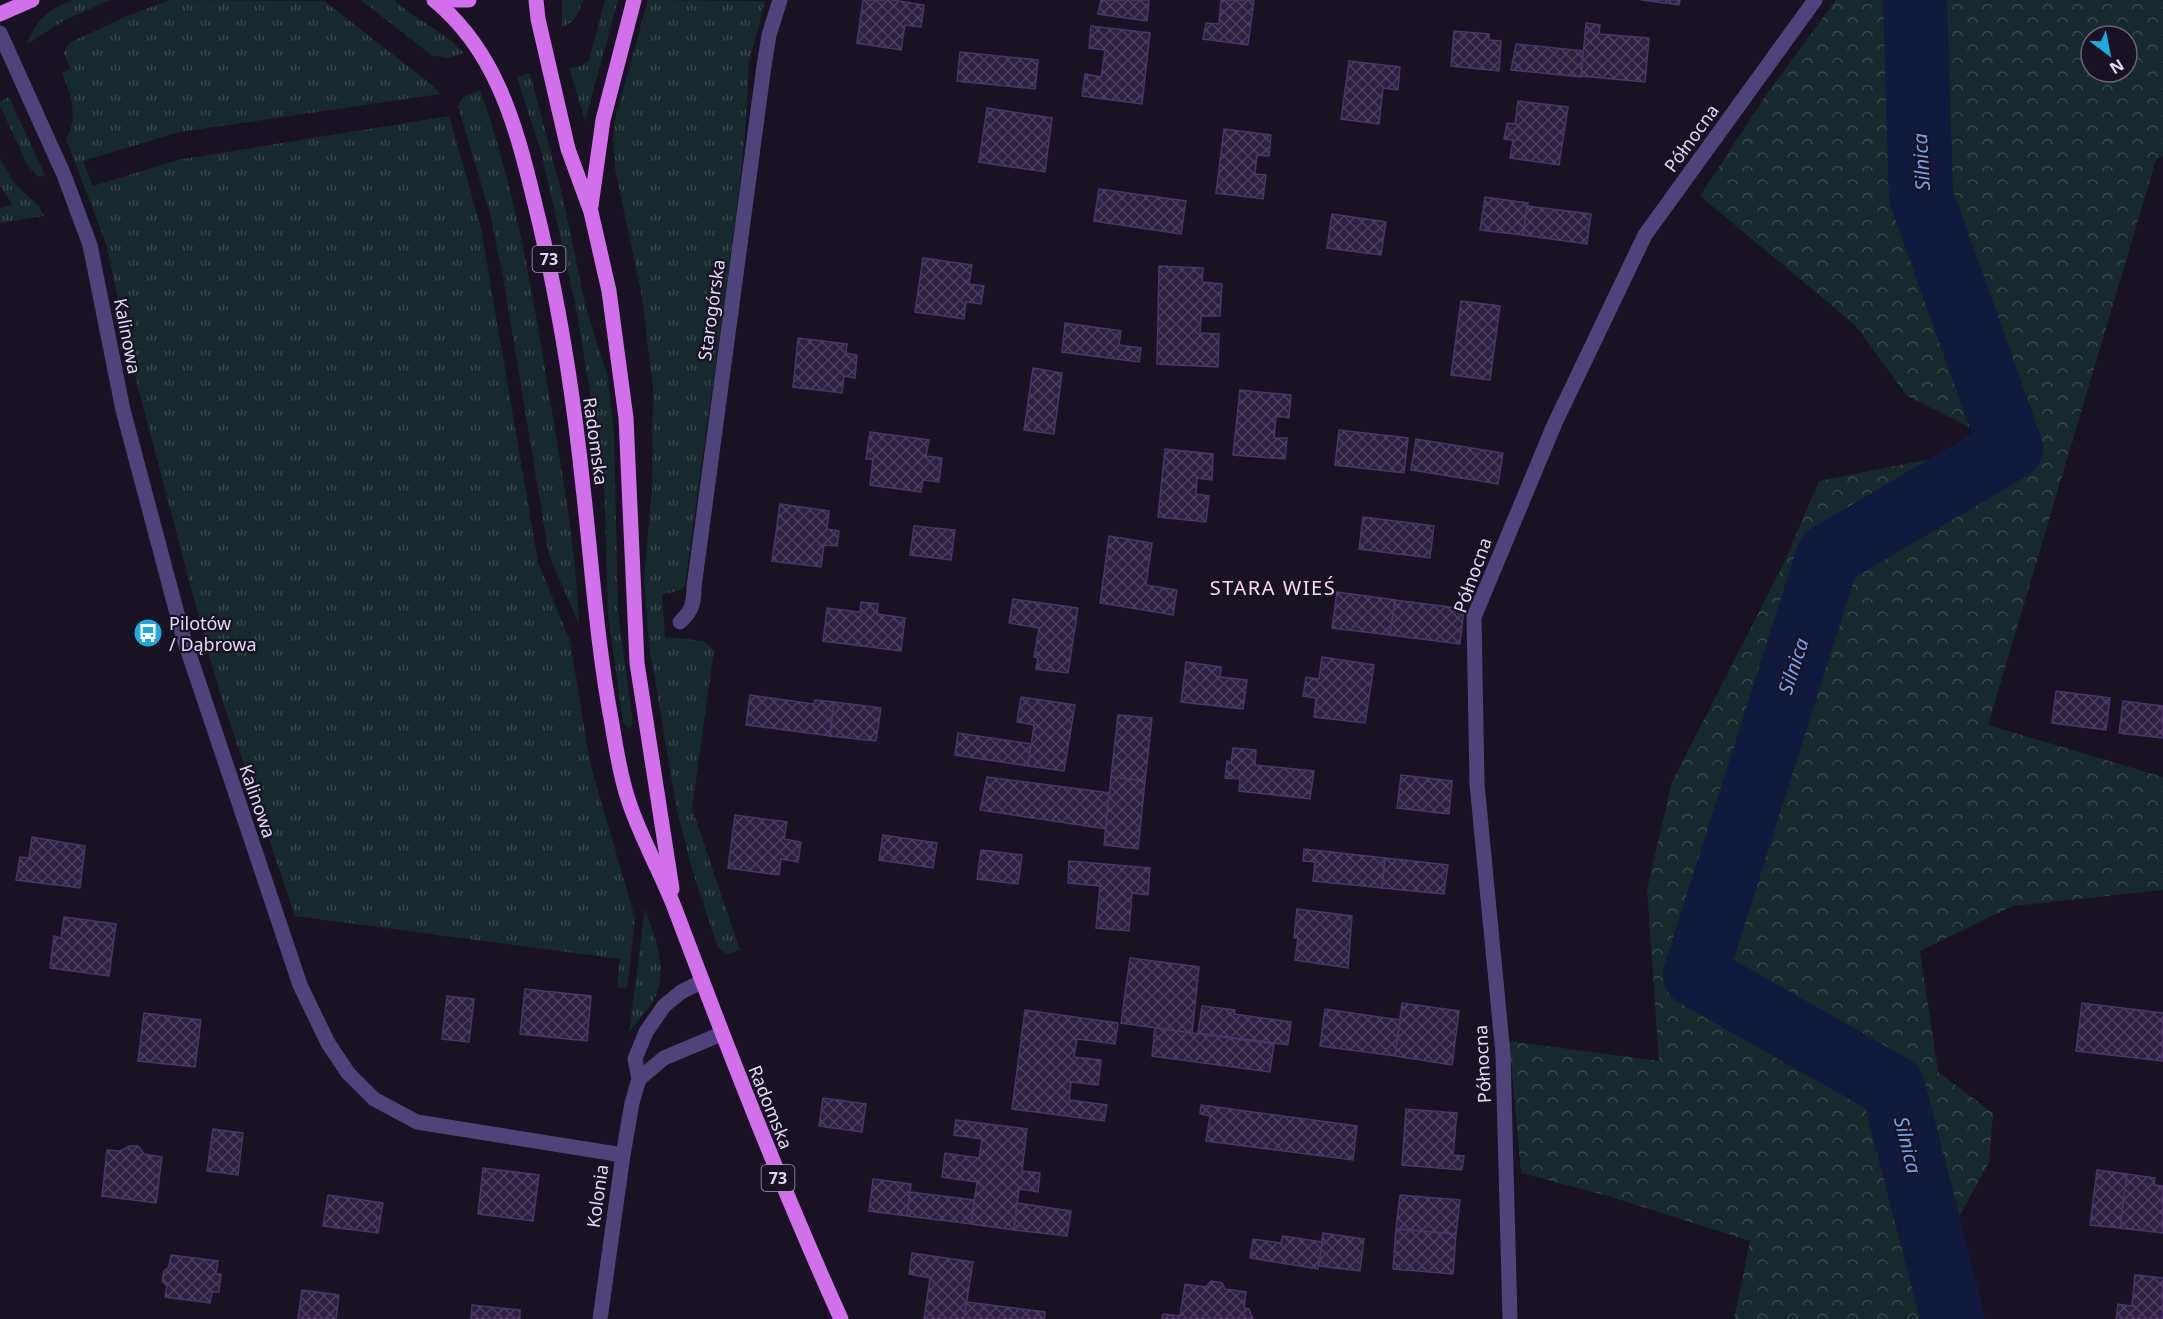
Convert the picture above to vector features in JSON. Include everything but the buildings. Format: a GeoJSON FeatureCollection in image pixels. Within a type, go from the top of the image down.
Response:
{"type":"FeatureCollection","features":[{"type":"Feature","properties":{"kind":"main road"},"geometry":{"type":"LineString","coordinates":[[0,14],[32,0]]}},
{"type":"Feature","properties":{"kind":"main road","name":"Radomska"},"geometry":{"type":"LineString","coordinates":[[434,0],[458,19],[483,53],[494,75],[524,159],[550,262],[583,483],[597,634],[619,765],[632,809],[674,907],[721,1034],[787,1199],[841,1319]]}},
{"type":"Feature","properties":{"kind":"main road"},"geometry":{"type":"LineString","coordinates":[[442,0],[469,0]]}},
{"type":"Feature","properties":{"kind":"main road","name":"Radomska"},"geometry":{"type":"LineString","coordinates":[[536,0],[538,19],[568,149],[591,212],[609,291],[618,347],[626,418],[637,663],[674,907]]}},
{"type":"Feature","properties":{"kind":"main road"},"geometry":{"type":"LineString","coordinates":[[591,212],[603,120],[634,0]]}},
{"type":"Feature","properties":{"kind":"street","name":"Starogórska"},"geometry":{"type":"LineString","coordinates":[[681,622],[690,613],[693,604],[767,45],[780,0]]}},
{"type":"Feature","properties":{"kind":"street","name":"Północna"},"geometry":{"type":"LineString","coordinates":[[1510,1319],[1503,1053],[1477,784],[1474,617],[1555,423],[1645,235],[1815,0]]}},
{"type":"Feature","properties":{"kind":"street","name":"Kalinowa"},"geometry":{"type":"LineString","coordinates":[[0,33],[64,175],[90,245],[123,410],[183,636],[300,985],[328,1042],[348,1073],[374,1099],[417,1122],[623,1155]]}},
{"type":"Feature","properties":{"kind":"street","name":"Kolonia"},"geometry":{"type":"LineString","coordinates":[[600,1319],[623,1155],[632,1103],[639,1079],[635,1059],[646,1032],[664,1006],[681,992],[701,982]]}},
{"type":"Feature","properties":{"kind":"street"},"geometry":{"type":"LineString","coordinates":[[639,1079],[664,1058],[721,1034]]}},
{"type":"Feature","properties":{"kind":"green space"},"geometry":{"type":"Polygon","coordinates":[[[72,0],[110,0],[65,20],[27,44],[44,16],[72,0]]]}},
{"type":"Feature","properties":{"kind":"green space"},"geometry":{"type":"Polygon","coordinates":[[[170,0],[324,1],[431,84],[440,94],[180,132],[83,161],[93,186],[177,160],[449,116],[481,228],[538,562],[570,641],[590,763],[635,918],[627,989],[617,987],[620,959],[295,916],[222,700],[136,380],[106,244],[66,139],[73,114],[71,98],[62,73],[70,69],[64,53],[69,43],[127,16],[170,0]]]}},
{"type":"Feature","properties":{"kind":"green space"},"geometry":{"type":"Polygon","coordinates":[[[361,0],[394,0],[448,38],[464,53],[447,58],[431,55],[361,0]]]}},
{"type":"Feature","properties":{"kind":"green space"},"geometry":{"type":"Polygon","coordinates":[[[562,0],[583,0],[573,20],[562,27],[562,0]]]}},
{"type":"Feature","properties":{"kind":"green space"},"geometry":{"type":"Polygon","coordinates":[[[605,0],[618,0],[585,121],[569,68],[582,66],[589,60],[605,0]]]}},
{"type":"Feature","properties":{"kind":"green space"},"geometry":{"type":"Polygon","coordinates":[[[648,0],[765,1],[749,63],[745,136],[736,215],[685,585],[681,590],[662,595],[665,637],[704,641],[714,650],[692,808],[740,950],[727,954],[718,948],[693,873],[677,811],[649,646],[644,579],[652,488],[653,389],[642,297],[615,168],[613,138],[615,119],[648,0]]]}},
{"type":"Feature","properties":{"kind":"green space"},"geometry":{"type":"Polygon","coordinates":[[[1836,0],[2163,0],[2163,156],[2156,160],[1988,725],[2163,777],[2163,890],[2013,906],[1920,951],[1938,1072],[1993,1113],[1989,1162],[1959,1217],[1974,1319],[1734,1319],[1750,1241],[1608,1196],[1521,1173],[1509,1041],[1659,1061],[1647,889],[1672,782],[1783,565],[1819,481],[1970,451],[1975,430],[1907,396],[1854,324],[1700,196],[1768,92],[1836,0]]]}},
{"type":"Feature","properties":{"kind":"green space"},"geometry":{"type":"Polygon","coordinates":[[[530,73],[563,198],[585,304],[608,378],[614,436],[618,611],[633,724],[629,729],[623,722],[608,615],[604,480],[577,313],[542,155],[517,77],[530,73]]]}},
{"type":"Feature","properties":{"kind":"green space"},"geometry":{"type":"Polygon","coordinates":[[[480,90],[504,166],[530,282],[568,511],[579,624],[549,556],[503,277],[490,214],[458,106],[463,97],[480,90]]]}},
{"type":"Feature","properties":{"kind":"green space"},"geometry":{"type":"Polygon","coordinates":[[[9,97],[45,175],[38,177],[28,166],[0,106],[0,102],[9,97]]]}},
{"type":"Feature","properties":{"kind":"green space"},"geometry":{"type":"Polygon","coordinates":[[[0,158],[14,183],[39,206],[44,216],[0,223],[0,208],[13,205],[0,186],[0,158]]]}},
{"type":"Feature","properties":{"kind":"green space"},"geometry":{"type":"Polygon","coordinates":[[[645,908],[659,954],[661,977],[652,1003],[629,1033],[645,908]]]}},
{"type":"Feature","properties":{"kind":"waterway","name":"Silnica"},"geometry":{"type":"LineString","coordinates":[[1915,0],[1921,196],[2011,448],[1828,556],[1695,975],[1893,1087],[1953,1319]]}},
{"type":"Feature","properties":{"kind":"place","name":"Pilotów / Dąbrowa"},"geometry":{"type":"Point","coordinates":[148,633]}},
{"type":"Feature","properties":{"kind":"district","name":"STARA WIEŚ"},"geometry":{"type":"Point","coordinates":[1273,587]}}]}
